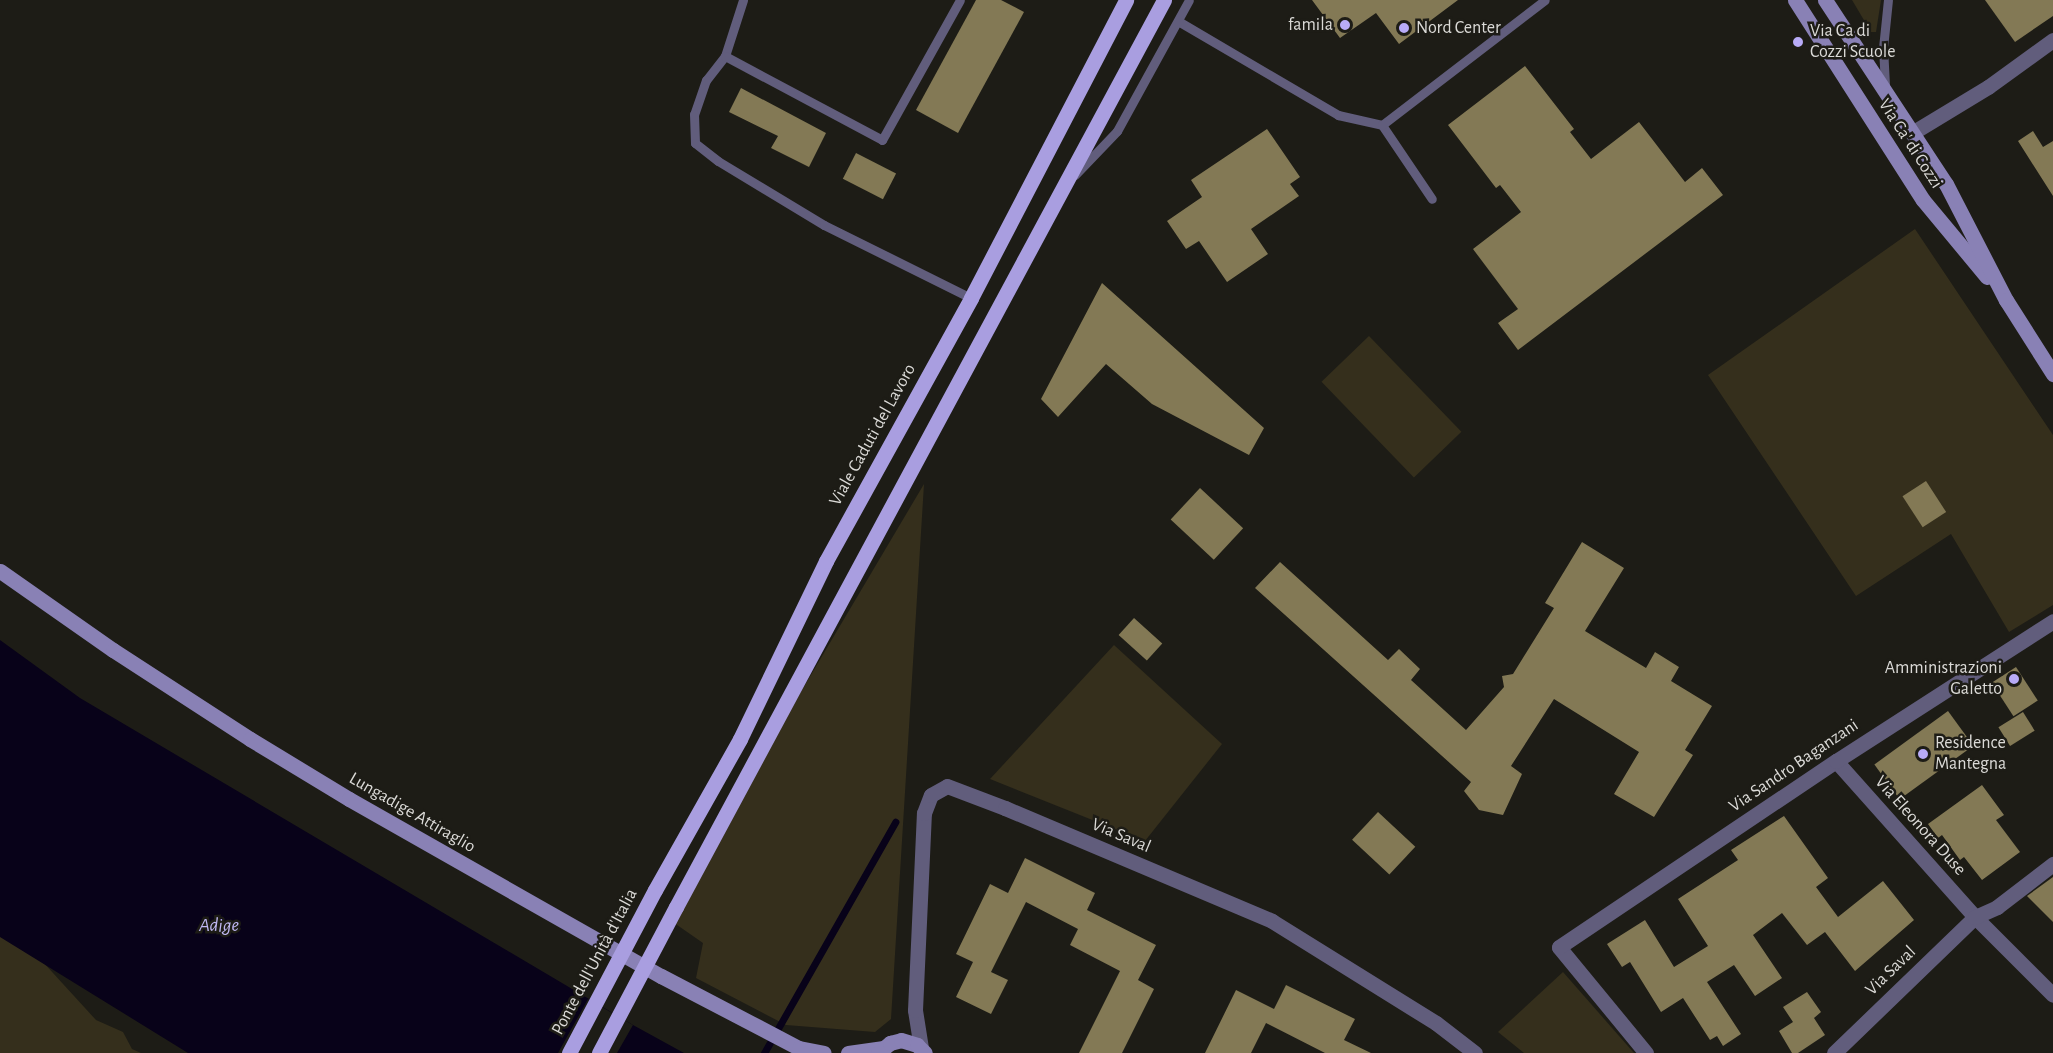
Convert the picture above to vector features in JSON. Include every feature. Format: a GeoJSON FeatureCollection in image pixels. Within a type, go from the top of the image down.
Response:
{"type":"FeatureCollection","features":[{"type":"Feature","properties":{"kind":"main road","name":"Viale Caduti del Lavoro"},"geometry":{"type":"LineString","coordinates":[[655,890],[740,740],[826,561],[971,298],[1126,0]]}},
{"type":"Feature","properties":{"kind":"main road"},"geometry":{"type":"LineString","coordinates":[[599,1053],[913,462],[1067,183],[1164,0]]}},
{"type":"Feature","properties":{"kind":"main road","name":"Ponte dell'Unità d'Italia"},"geometry":{"type":"LineString","coordinates":[[569,1053],[655,890]]}},
{"type":"Feature","properties":{"kind":"street","name":"Via Ca' di Cozzi"},"geometry":{"type":"LineString","coordinates":[[1795,0],[1923,200],[2006,300]]}},
{"type":"Feature","properties":{"kind":"street","name":"Via Ca' di Cozzi"},"geometry":{"type":"LineString","coordinates":[[1825,0],[1946,184],[2006,300],[2053,374]]}},
{"type":"Feature","properties":{"kind":"street","name":"Via Ca' di Cozzi"},"geometry":{"type":"LineString","coordinates":[[1912,133],[1988,87],[2053,40]]}},
{"type":"Feature","properties":{"kind":"street","name":"Lungadige Attiraglio"},"geometry":{"type":"LineString","coordinates":[[0,571],[113,650],[250,739],[349,799],[568,925],[756,1026],[799,1048],[824,1053]]}},
{"type":"Feature","properties":{"kind":"street","name":"Via Sandro Baganzani"},"geometry":{"type":"LineString","coordinates":[[1646,1053],[1559,947],[1836,761],[2053,621]]}},
{"type":"Feature","properties":{"kind":"street","name":"Via Eleonora Duse"},"geometry":{"type":"LineString","coordinates":[[1836,761],[1975,917],[2053,995]]}},
{"type":"Feature","properties":{"kind":"street","name":"Via Saval"},"geometry":{"type":"LineString","coordinates":[[923,1050],[915,1010],[924,813],[931,795],[947,786],[1005,808],[1272,921],[1436,1023],[1475,1053]]}},
{"type":"Feature","properties":{"kind":"street"},"geometry":{"type":"LineString","coordinates":[[1975,917],[1997,907],[2053,864]]}},
{"type":"Feature","properties":{"kind":"street","name":"Via Saval"},"geometry":{"type":"LineString","coordinates":[[1834,1053],[1975,917]]}},
{"type":"Feature","properties":{"kind":"street","name":"Via Saval"},"geometry":{"type":"LineString","coordinates":[[901,1040],[915,1010]]}},
{"type":"Feature","properties":{"kind":"street"},"geometry":{"type":"LineString","coordinates":[[848,1053],[880,1050],[901,1040],[923,1050]]}},
{"type":"Feature","properties":{"kind":"lane"},"geometry":{"type":"LineString","coordinates":[[743,0],[725,56],[706,80],[694,114],[695,143],[718,161],[824,225],[971,298]]}},
{"type":"Feature","properties":{"kind":"lane"},"geometry":{"type":"LineString","coordinates":[[725,56],[882,140],[960,0]]}},
{"type":"Feature","properties":{"kind":"lane"},"geometry":{"type":"LineString","coordinates":[[1067,183],[1117,131],[1189,0]]}},
{"type":"Feature","properties":{"kind":"lane"},"geometry":{"type":"LineString","coordinates":[[1382,125],[1545,0]]}},
{"type":"Feature","properties":{"kind":"lane","name":"Via Ca' di Cozzi"},"geometry":{"type":"LineString","coordinates":[[1887,96],[1883,78],[1882,48],[1888,0]]}},
{"type":"Feature","properties":{"kind":"lane"},"geometry":{"type":"LineString","coordinates":[[1178,21],[1338,115],[1382,125],[1432,199]]}},
{"type":"Feature","properties":{"kind":"shaded area"},"geometry":{"type":"Polygon","coordinates":[[[1852,0],[1881,0],[1876,32],[1871,32],[1852,0]]]}},
{"type":"Feature","properties":{"kind":"shaded area"},"geometry":{"type":"Polygon","coordinates":[[[1915,229],[2053,435],[2053,605],[2009,632],[1951,534],[1856,596],[1708,375],[1915,229]]]}},
{"type":"Feature","properties":{"kind":"shaded area"},"geometry":{"type":"Polygon","coordinates":[[[1369,336],[1461,432],[1414,478],[1322,382],[1369,336]]]}},
{"type":"Feature","properties":{"kind":"shaded area"},"geometry":{"type":"Polygon","coordinates":[[[924,484],[891,1019],[875,1032],[786,1025],[696,978],[703,943],[667,918],[924,484]]]}},
{"type":"Feature","properties":{"kind":"shaded area"},"geometry":{"type":"Polygon","coordinates":[[[1114,645],[1222,744],[1145,841],[990,779],[1114,645]]]}},
{"type":"Feature","properties":{"kind":"shaded area"},"geometry":{"type":"Polygon","coordinates":[[[0,915],[96,1020],[123,1032],[132,1049],[141,1053],[0,1053],[0,915]]]}},
{"type":"Feature","properties":{"kind":"shaded area"},"geometry":{"type":"Polygon","coordinates":[[[1563,972],[1634,1053],[1524,1053],[1498,1032],[1563,972]]]}},
{"type":"Feature","properties":{"kind":"water","name":"Adige"},"geometry":{"type":"Polygon","coordinates":[[[0,640],[80,698],[684,1053],[188,1053],[0,937],[0,640]]]}},
{"type":"Feature","properties":{"kind":"pier"},"geometry":{"type":"Polygon","coordinates":[[[588,999],[633,1025],[617,1053],[558,1053],[588,999]]]}},
{"type":"Feature","properties":{"kind":"building"},"geometry":{"type":"Polygon","coordinates":[[[976,0],[1001,0],[1024,12],[958,133],[916,110],[976,0]]]}},
{"type":"Feature","properties":{"kind":"building"},"geometry":{"type":"Polygon","coordinates":[[[1312,0],[1458,0],[1399,44],[1376,13],[1340,38],[1312,0]]]}},
{"type":"Feature","properties":{"kind":"building"},"geometry":{"type":"Polygon","coordinates":[[[1985,0],[2053,0],[2053,16],[2015,42],[1985,0]]]}},
{"type":"Feature","properties":{"kind":"building"},"geometry":{"type":"Polygon","coordinates":[[[1525,66],[1574,129],[1570,132],[1591,159],[1639,122],[1685,182],[1702,168],[1723,195],[1518,350],[1498,323],[1518,309],[1473,249],[1521,212],[1500,185],[1496,188],[1448,125],[1525,66]]]}},
{"type":"Feature","properties":{"kind":"building"},"geometry":{"type":"Polygon","coordinates":[[[741,88],[826,133],[809,167],[771,148],[778,136],[729,112],[741,88]]]}},
{"type":"Feature","properties":{"kind":"building"},"geometry":{"type":"Polygon","coordinates":[[[1267,129],[1300,177],[1290,184],[1299,196],[1251,229],[1268,254],[1227,282],[1199,241],[1186,249],[1167,221],[1202,197],[1191,180],[1267,129]]]}},
{"type":"Feature","properties":{"kind":"building"},"geometry":{"type":"Polygon","coordinates":[[[2033,131],[2043,147],[2053,141],[2053,196],[2018,141],[2033,131]]]}},
{"type":"Feature","properties":{"kind":"building"},"geometry":{"type":"Polygon","coordinates":[[[856,153],[896,173],[883,199],[843,179],[856,153]]]}},
{"type":"Feature","properties":{"kind":"building"},"geometry":{"type":"Polygon","coordinates":[[[1102,283],[1264,428],[1249,455],[1152,404],[1106,364],[1058,417],[1041,399],[1102,283]]]}},
{"type":"Feature","properties":{"kind":"building"},"geometry":{"type":"Polygon","coordinates":[[[1926,481],[1946,512],[1923,527],[1903,496],[1926,481]]]}},
{"type":"Feature","properties":{"kind":"building"},"geometry":{"type":"Polygon","coordinates":[[[1200,488],[1243,528],[1214,560],[1171,519],[1200,488]]]}},
{"type":"Feature","properties":{"kind":"building"},"geometry":{"type":"Polygon","coordinates":[[[1582,542],[1624,568],[1585,631],[1646,668],[1655,652],[1679,667],[1671,681],[1712,706],[1685,750],[1693,755],[1654,817],[1614,794],[1639,752],[1554,699],[1511,766],[1522,774],[1503,815],[1479,810],[1464,791],[1471,782],[1255,588],[1280,562],[1388,660],[1399,649],[1420,669],[1411,680],[1466,730],[1504,687],[1502,676],[1513,674],[1554,608],[1545,603],[1582,542]]]}},
{"type":"Feature","properties":{"kind":"building"},"geometry":{"type":"Polygon","coordinates":[[[1134,618],[1162,643],[1147,661],[1119,635],[1134,618]]]}},
{"type":"Feature","properties":{"kind":"building"},"geometry":{"type":"Polygon","coordinates":[[[2016,667],[2038,701],[2013,716],[1992,683],[2016,667]]]}},
{"type":"Feature","properties":{"kind":"building","name":"Residence Mantegna"},"geometry":{"type":"Polygon","coordinates":[[[1948,711],[1973,746],[1900,799],[1874,764],[1948,711]]]}},
{"type":"Feature","properties":{"kind":"building"},"geometry":{"type":"Polygon","coordinates":[[[2023,712],[2035,731],[2010,746],[1998,727],[2023,712]]]}},
{"type":"Feature","properties":{"kind":"building"},"geometry":{"type":"Polygon","coordinates":[[[1982,785],[2004,815],[1996,820],[2020,852],[1982,880],[1964,857],[1960,860],[1942,835],[1938,838],[1928,824],[1982,785]]]}},
{"type":"Feature","properties":{"kind":"building"},"geometry":{"type":"Polygon","coordinates":[[[1378,812],[1415,847],[1389,875],[1352,840],[1378,812]]]}},
{"type":"Feature","properties":{"kind":"building"},"geometry":{"type":"Polygon","coordinates":[[[1784,816],[1828,878],[1816,887],[1838,917],[1883,881],[1914,920],[1855,971],[1825,932],[1807,945],[1782,913],[1753,935],[1782,978],[1755,996],[1734,965],[1707,982],[1741,1034],[1723,1046],[1717,1036],[1710,1040],[1683,998],[1661,1012],[1630,962],[1622,967],[1607,944],[1645,920],[1674,967],[1708,946],[1678,899],[1738,860],[1731,850],[1784,816]]]}},
{"type":"Feature","properties":{"kind":"building"},"geometry":{"type":"Polygon","coordinates":[[[1025,858],[1095,893],[1087,910],[1156,945],[1138,980],[1154,989],[1122,1053],[1079,1053],[1120,971],[1070,945],[1078,929],[1026,902],[991,972],[1008,980],[991,1014],[956,997],[973,962],[956,954],[990,884],[1008,893],[1025,858]]]}},
{"type":"Feature","properties":{"kind":"building"},"geometry":{"type":"Polygon","coordinates":[[[2053,877],[2053,922],[2027,896],[2053,877]]]}},
{"type":"Feature","properties":{"kind":"building"},"geometry":{"type":"Polygon","coordinates":[[[1286,985],[1355,1019],[1344,1040],[1371,1053],[1325,1053],[1266,1023],[1251,1053],[1205,1053],[1236,990],[1274,1009],[1286,985]]]}},
{"type":"Feature","properties":{"kind":"building"},"geometry":{"type":"Polygon","coordinates":[[[1807,992],[1821,1012],[1814,1018],[1825,1035],[1798,1053],[1792,1053],[1779,1031],[1793,1022],[1783,1007],[1807,992]]]}},
{"type":"Feature","properties":{"kind":"waterway"},"geometry":{"type":"LineString","coordinates":[[764,1053],[895,822]]}},
{"type":"Feature","properties":{"kind":"place","name":"famila"},"geometry":{"type":"Point","coordinates":[1345,25]}},
{"type":"Feature","properties":{"kind":"place","name":"Nord Center"},"geometry":{"type":"Point","coordinates":[1404,28]}},
{"type":"Feature","properties":{"kind":"place","name":"Via Ca di Cozzi Scuole"},"geometry":{"type":"Point","coordinates":[1798,42]}},
{"type":"Feature","properties":{"kind":"place","name":"Amministrazioni Galetto"},"geometry":{"type":"Point","coordinates":[2014,679]}},
{"type":"Feature","properties":{"kind":"place","name":"Residence Mantegna"},"geometry":{"type":"Point","coordinates":[1923,754]}}]}
